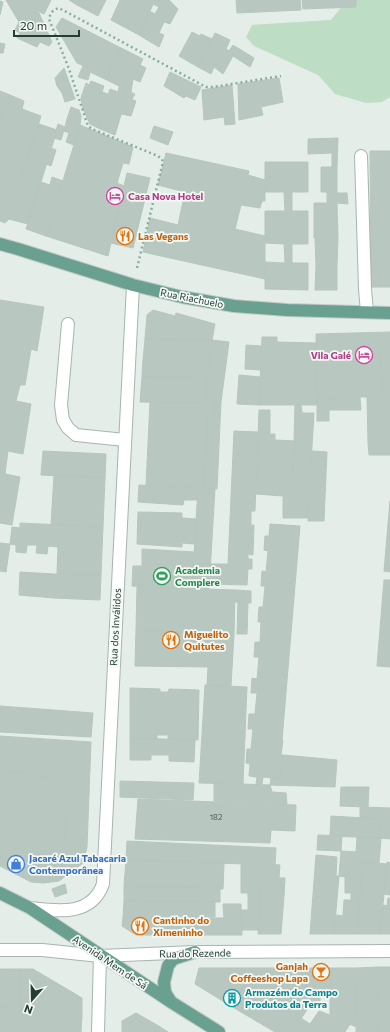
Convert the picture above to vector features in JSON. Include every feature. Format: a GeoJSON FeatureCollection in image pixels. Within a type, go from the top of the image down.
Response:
{"type":"FeatureCollection","features":[{"type":"Feature","properties":{"kind":"main road","name":"Rua Riachuelo"},"geometry":{"type":"LineString","coordinates":[[0,244],[133,285],[182,297],[234,306],[287,310],[390,313]]}},
{"type":"Feature","properties":{"kind":"main road","name":"Avenida Mem de Sá"},"geometry":{"type":"LineString","coordinates":[[0,893],[30,908],[100,956],[220,1032]]}},
{"type":"Feature","properties":{"kind":"main road"},"geometry":{"type":"LineString","coordinates":[[171,1002],[165,992],[164,982],[168,966],[173,959],[195,952]]}},
{"type":"Feature","properties":{"kind":"street"},"geometry":{"type":"LineString","coordinates":[[361,156],[364,289],[367,312]]}},
{"type":"Feature","properties":{"kind":"street","name":"Rua dos Inválidos"},"geometry":{"type":"LineString","coordinates":[[30,908],[58,911],[81,908],[100,893],[103,884],[133,285]]}},
{"type":"Feature","properties":{"kind":"street"},"geometry":{"type":"LineString","coordinates":[[68,324],[61,405],[63,420],[68,428],[76,435],[125,440]]}},
{"type":"Feature","properties":{"kind":"street","name":"Rua do Rezende"},"geometry":{"type":"LineString","coordinates":[[0,950],[42,950],[100,956],[195,952],[390,951]]}},
{"type":"Feature","properties":{"kind":"street"},"geometry":{"type":"LineString","coordinates":[[98,1032],[100,956]]}},
{"type":"Feature","properties":{"kind":"path"},"geometry":{"type":"LineString","coordinates":[[133,285],[163,162],[158,156],[88,126],[69,69],[49,19],[50,15],[59,8],[206,87],[281,76]]}},
{"type":"Feature","properties":{"kind":"green space"},"geometry":{"type":"Polygon","coordinates":[[[347,0],[390,0],[390,97],[382,102],[366,103],[335,94],[318,75],[254,46],[246,37],[252,25],[331,20],[347,0]]]}},
{"type":"Feature","properties":{"kind":"building"},"geometry":{"type":"Polygon","coordinates":[[[6,0],[30,0],[19,22],[6,0]]]}},
{"type":"Feature","properties":{"kind":"building"},"geometry":{"type":"Polygon","coordinates":[[[30,0],[51,0],[44,14],[27,6],[30,0]]]}},
{"type":"Feature","properties":{"kind":"building"},"geometry":{"type":"Polygon","coordinates":[[[69,0],[79,0],[77,5],[69,0]]]}},
{"type":"Feature","properties":{"kind":"building"},"geometry":{"type":"Polygon","coordinates":[[[79,0],[106,0],[98,16],[77,5],[79,0]]]}},
{"type":"Feature","properties":{"kind":"building"},"geometry":{"type":"Polygon","coordinates":[[[120,0],[155,0],[139,35],[111,20],[120,0]]]}},
{"type":"Feature","properties":{"kind":"building"},"geometry":{"type":"Polygon","coordinates":[[[155,0],[169,0],[178,9],[170,24],[164,22],[159,33],[164,35],[159,47],[139,35],[149,11],[155,14],[159,7],[153,4],[155,0]]]}},
{"type":"Feature","properties":{"kind":"building"},"geometry":{"type":"Polygon","coordinates":[[[236,0],[300,0],[301,10],[237,13],[236,0]]]}},
{"type":"Feature","properties":{"kind":"building"},"geometry":{"type":"Polygon","coordinates":[[[302,0],[356,0],[356,7],[303,9],[302,0]]]}},
{"type":"Feature","properties":{"kind":"building"},"geometry":{"type":"Polygon","coordinates":[[[0,1],[3,2],[0,15],[0,1]]]}},
{"type":"Feature","properties":{"kind":"building"},"geometry":{"type":"Polygon","coordinates":[[[27,6],[39,13],[52,42],[49,46],[40,42],[37,47],[17,38],[20,33],[15,30],[27,6]]]}},
{"type":"Feature","properties":{"kind":"building"},"geometry":{"type":"Polygon","coordinates":[[[62,18],[121,48],[111,68],[109,81],[90,72],[91,69],[77,63],[56,27],[62,18]]]}},
{"type":"Feature","properties":{"kind":"building"},"geometry":{"type":"Polygon","coordinates":[[[192,32],[212,39],[198,67],[179,56],[192,32]]]}},
{"type":"Feature","properties":{"kind":"building"},"geometry":{"type":"Polygon","coordinates":[[[215,33],[230,40],[226,49],[234,54],[223,74],[214,67],[211,74],[198,67],[215,33]]]}},
{"type":"Feature","properties":{"kind":"building"},"geometry":{"type":"Polygon","coordinates":[[[0,43],[5,44],[3,53],[0,53],[0,43]]]}},
{"type":"Feature","properties":{"kind":"building"},"geometry":{"type":"Polygon","coordinates":[[[233,45],[254,58],[250,67],[233,56],[234,54],[229,51],[233,45]]]}},
{"type":"Feature","properties":{"kind":"building"},"geometry":{"type":"Polygon","coordinates":[[[121,48],[143,59],[133,79],[131,92],[109,81],[111,68],[121,48]]]}},
{"type":"Feature","properties":{"kind":"building"},"geometry":{"type":"Polygon","coordinates":[[[140,65],[146,68],[140,82],[133,79],[140,65]]]}},
{"type":"Feature","properties":{"kind":"building"},"geometry":{"type":"Polygon","coordinates":[[[83,66],[91,69],[88,80],[78,77],[83,66]]]}},
{"type":"Feature","properties":{"kind":"building"},"geometry":{"type":"Polygon","coordinates":[[[64,68],[75,99],[65,102],[62,93],[57,86],[55,78],[64,68]]]}},
{"type":"Feature","properties":{"kind":"building"},"geometry":{"type":"Polygon","coordinates":[[[170,72],[201,87],[195,100],[186,96],[184,98],[164,86],[170,72]]]}},
{"type":"Feature","properties":{"kind":"building"},"geometry":{"type":"Polygon","coordinates":[[[279,78],[283,102],[261,107],[263,115],[239,120],[238,84],[279,78]]]}},
{"type":"Feature","properties":{"kind":"building"},"geometry":{"type":"Polygon","coordinates":[[[91,81],[104,86],[102,92],[108,94],[98,128],[90,124],[83,109],[81,98],[86,83],[89,85],[91,81]]]}},
{"type":"Feature","properties":{"kind":"building"},"geometry":{"type":"Polygon","coordinates":[[[232,85],[235,124],[225,125],[224,117],[204,120],[202,90],[232,85]]]}},
{"type":"Feature","properties":{"kind":"building"},"geometry":{"type":"Polygon","coordinates":[[[119,87],[128,91],[115,135],[98,128],[110,89],[118,92],[119,87]]]}},
{"type":"Feature","properties":{"kind":"building"},"geometry":{"type":"Polygon","coordinates":[[[0,91],[10,95],[0,121],[0,91]]]}},
{"type":"Feature","properties":{"kind":"building"},"geometry":{"type":"Polygon","coordinates":[[[128,91],[135,94],[132,99],[126,97],[128,91]]]}},
{"type":"Feature","properties":{"kind":"building"},"geometry":{"type":"Polygon","coordinates":[[[10,95],[24,101],[22,109],[41,116],[9,219],[5,223],[0,221],[0,121],[10,95]]]}},
{"type":"Feature","properties":{"kind":"building"},"geometry":{"type":"Polygon","coordinates":[[[126,97],[136,101],[131,116],[121,114],[126,97]]]}},
{"type":"Feature","properties":{"kind":"building"},"geometry":{"type":"Polygon","coordinates":[[[71,107],[79,110],[81,116],[80,125],[67,119],[71,107]]]}},
{"type":"Feature","properties":{"kind":"building"},"geometry":{"type":"Polygon","coordinates":[[[67,119],[80,125],[74,145],[66,142],[69,133],[64,131],[67,119]]]}},
{"type":"Feature","properties":{"kind":"building"},"geometry":{"type":"Polygon","coordinates":[[[39,124],[57,130],[28,224],[9,219],[39,124]]]}},
{"type":"Feature","properties":{"kind":"building"},"geometry":{"type":"Polygon","coordinates":[[[58,124],[65,127],[61,140],[54,138],[58,124]]]}},
{"type":"Feature","properties":{"kind":"building"},"geometry":{"type":"Polygon","coordinates":[[[80,125],[133,147],[129,164],[123,163],[117,183],[124,186],[108,256],[46,236],[80,125]]]}},
{"type":"Feature","properties":{"kind":"building"},"geometry":{"type":"Polygon","coordinates":[[[154,126],[173,132],[168,145],[150,138],[154,126]]]}},
{"type":"Feature","properties":{"kind":"building"},"geometry":{"type":"Polygon","coordinates":[[[338,138],[337,167],[332,167],[332,153],[308,154],[308,139],[338,138]]]}},
{"type":"Feature","properties":{"kind":"building"},"geometry":{"type":"Polygon","coordinates":[[[51,148],[56,150],[51,166],[46,164],[51,148]]]}},
{"type":"Feature","properties":{"kind":"building"},"geometry":{"type":"Polygon","coordinates":[[[370,151],[390,151],[390,287],[371,287],[370,151]]]}},
{"type":"Feature","properties":{"kind":"building"},"geometry":{"type":"Polygon","coordinates":[[[166,153],[249,171],[248,175],[265,180],[265,201],[262,201],[260,208],[241,205],[235,229],[265,236],[265,279],[143,252],[150,218],[178,225],[185,192],[158,185],[166,153]]]}},
{"type":"Feature","properties":{"kind":"building"},"geometry":{"type":"Polygon","coordinates":[[[265,162],[308,162],[308,192],[292,192],[292,211],[308,211],[308,244],[292,244],[292,263],[308,263],[308,290],[265,289],[265,262],[285,263],[284,244],[265,243],[265,211],[285,211],[284,192],[265,192],[265,162]]]}},
{"type":"Feature","properties":{"kind":"building"},"geometry":{"type":"Polygon","coordinates":[[[321,167],[337,167],[337,203],[327,203],[327,192],[321,192],[321,167]]]}},
{"type":"Feature","properties":{"kind":"building"},"geometry":{"type":"Polygon","coordinates":[[[127,173],[150,178],[133,248],[111,243],[127,173]]]}},
{"type":"Feature","properties":{"kind":"building"},"geometry":{"type":"Polygon","coordinates":[[[52,177],[63,181],[46,236],[26,229],[41,182],[50,185],[52,177]]]}},
{"type":"Feature","properties":{"kind":"building"},"geometry":{"type":"Polygon","coordinates":[[[337,193],[347,193],[348,204],[337,203],[337,193]]]}},
{"type":"Feature","properties":{"kind":"building"},"geometry":{"type":"Polygon","coordinates":[[[314,203],[337,203],[338,238],[314,238],[314,203]]]}},
{"type":"Feature","properties":{"kind":"building"},"geometry":{"type":"Polygon","coordinates":[[[315,238],[338,238],[337,266],[316,266],[315,238]]]}},
{"type":"Feature","properties":{"kind":"building"},"geometry":{"type":"Polygon","coordinates":[[[316,266],[337,266],[337,290],[315,290],[316,266]]]}},
{"type":"Feature","properties":{"kind":"building"},"geometry":{"type":"Polygon","coordinates":[[[0,300],[44,307],[37,351],[31,349],[25,385],[20,385],[16,401],[31,404],[23,454],[8,451],[5,474],[20,477],[12,525],[0,523],[0,300]]]}},
{"type":"Feature","properties":{"kind":"building"},"geometry":{"type":"Polygon","coordinates":[[[153,310],[175,316],[176,313],[215,324],[212,340],[145,339],[147,315],[153,310]]]}},
{"type":"Feature","properties":{"kind":"building"},"geometry":{"type":"Polygon","coordinates":[[[390,332],[390,349],[381,349],[382,397],[360,397],[361,410],[335,410],[335,398],[317,399],[316,334],[390,332]]]}},
{"type":"Feature","properties":{"kind":"building"},"geometry":{"type":"Polygon","coordinates":[[[262,337],[277,337],[277,342],[316,343],[317,405],[259,405],[262,337]]]}},
{"type":"Feature","properties":{"kind":"building"},"geometry":{"type":"Polygon","coordinates":[[[145,339],[212,340],[210,360],[143,360],[145,339]]]}},
{"type":"Feature","properties":{"kind":"building"},"geometry":{"type":"Polygon","coordinates":[[[212,340],[229,342],[221,402],[204,399],[212,340]]]}},
{"type":"Feature","properties":{"kind":"building"},"geometry":{"type":"Polygon","coordinates":[[[246,345],[261,346],[261,370],[245,369],[246,345]]]}},
{"type":"Feature","properties":{"kind":"building"},"geometry":{"type":"Polygon","coordinates":[[[381,349],[390,349],[390,394],[382,394],[381,349]]]}},
{"type":"Feature","properties":{"kind":"building"},"geometry":{"type":"Polygon","coordinates":[[[143,360],[210,360],[207,378],[142,377],[143,360]]]}},
{"type":"Feature","properties":{"kind":"building"},"geometry":{"type":"Polygon","coordinates":[[[239,375],[260,377],[259,405],[237,404],[239,375]]]}},
{"type":"Feature","properties":{"kind":"building"},"geometry":{"type":"Polygon","coordinates":[[[142,377],[207,378],[205,403],[140,402],[142,377]]]}},
{"type":"Feature","properties":{"kind":"building"},"geometry":{"type":"Polygon","coordinates":[[[382,394],[390,394],[390,442],[368,443],[367,397],[382,397],[382,394]]]}},
{"type":"Feature","properties":{"kind":"building"},"geometry":{"type":"Polygon","coordinates":[[[335,398],[335,410],[329,410],[329,399],[335,398]]]}},
{"type":"Feature","properties":{"kind":"building"},"geometry":{"type":"Polygon","coordinates":[[[204,399],[216,401],[215,415],[208,415],[204,488],[146,485],[150,402],[205,403],[204,399]]]}},
{"type":"Feature","properties":{"kind":"building"},"geometry":{"type":"Polygon","coordinates":[[[317,399],[329,399],[329,421],[317,421],[317,399]]]}},
{"type":"Feature","properties":{"kind":"building"},"geometry":{"type":"Polygon","coordinates":[[[216,401],[221,402],[217,489],[204,488],[208,415],[215,415],[216,401]]]}},
{"type":"Feature","properties":{"kind":"building"},"geometry":{"type":"Polygon","coordinates":[[[295,405],[301,405],[302,413],[314,413],[310,479],[293,479],[295,405]]]}},
{"type":"Feature","properties":{"kind":"building"},"geometry":{"type":"Polygon","coordinates":[[[259,410],[270,410],[270,434],[275,434],[275,440],[294,441],[293,479],[310,479],[308,518],[283,518],[283,496],[256,494],[259,410]]]}},
{"type":"Feature","properties":{"kind":"building"},"geometry":{"type":"Polygon","coordinates":[[[234,431],[258,432],[255,511],[251,511],[251,525],[254,525],[253,555],[248,554],[248,559],[252,559],[252,569],[248,569],[247,585],[210,584],[211,564],[228,564],[234,431]]]}},
{"type":"Feature","properties":{"kind":"building"},"geometry":{"type":"Polygon","coordinates":[[[390,442],[390,455],[369,455],[368,443],[390,442]]]}},
{"type":"Feature","properties":{"kind":"building"},"geometry":{"type":"Polygon","coordinates":[[[43,451],[106,454],[105,478],[41,475],[43,451]]]}},
{"type":"Feature","properties":{"kind":"building"},"geometry":{"type":"Polygon","coordinates":[[[312,451],[327,452],[324,521],[308,521],[312,451]]]}},
{"type":"Feature","properties":{"kind":"building"},"geometry":{"type":"Polygon","coordinates":[[[54,475],[105,478],[103,527],[51,525],[54,475]]]}},
{"type":"Feature","properties":{"kind":"building"},"geometry":{"type":"Polygon","coordinates":[[[139,485],[198,488],[197,500],[184,500],[183,505],[138,502],[139,485]]]}},
{"type":"Feature","properties":{"kind":"building"},"geometry":{"type":"Polygon","coordinates":[[[198,488],[215,489],[209,590],[192,589],[198,488]]]}},
{"type":"Feature","properties":{"kind":"building"},"geometry":{"type":"Polygon","coordinates":[[[390,501],[390,572],[384,571],[390,501]]]}},
{"type":"Feature","properties":{"kind":"building"},"geometry":{"type":"Polygon","coordinates":[[[138,512],[182,513],[182,518],[196,519],[195,544],[182,543],[182,547],[137,544],[138,512]]]}},
{"type":"Feature","properties":{"kind":"building"},"geometry":{"type":"Polygon","coordinates":[[[20,523],[103,527],[101,575],[57,574],[58,547],[48,546],[47,554],[36,553],[37,545],[27,545],[26,553],[16,552],[16,545],[10,544],[12,527],[20,528],[20,523]]]}},
{"type":"Feature","properties":{"kind":"building"},"geometry":{"type":"Polygon","coordinates":[[[270,524],[300,526],[280,779],[263,777],[262,784],[256,784],[257,777],[249,776],[250,764],[246,763],[247,749],[251,749],[253,729],[248,729],[249,714],[255,714],[257,693],[251,693],[252,678],[257,679],[259,657],[254,657],[255,642],[260,642],[261,622],[258,622],[259,607],[263,607],[265,586],[261,586],[262,571],[266,572],[268,551],[264,550],[265,536],[269,536],[270,524]]]}},
{"type":"Feature","properties":{"kind":"building"},"geometry":{"type":"Polygon","coordinates":[[[0,543],[10,544],[6,572],[0,571],[0,543]]]}},
{"type":"Feature","properties":{"kind":"building","name":"Academia Complere"},"geometry":{"type":"Polygon","coordinates":[[[142,549],[194,552],[192,589],[132,586],[133,566],[142,566],[142,549]]]}},
{"type":"Feature","properties":{"kind":"building"},"geometry":{"type":"Polygon","coordinates":[[[20,572],[54,574],[54,598],[19,595],[20,572]]]}},
{"type":"Feature","properties":{"kind":"building"},"geometry":{"type":"Polygon","coordinates":[[[54,574],[101,575],[100,600],[54,598],[54,574]]]}},
{"type":"Feature","properties":{"kind":"building"},"geometry":{"type":"Polygon","coordinates":[[[384,580],[390,580],[390,667],[377,666],[384,580]]]}},
{"type":"Feature","properties":{"kind":"building"},"geometry":{"type":"Polygon","coordinates":[[[137,587],[235,590],[234,634],[136,630],[137,587]]]}},
{"type":"Feature","properties":{"kind":"building"},"geometry":{"type":"Polygon","coordinates":[[[235,590],[251,591],[251,603],[235,602],[235,590]]]}},
{"type":"Feature","properties":{"kind":"building"},"geometry":{"type":"Polygon","coordinates":[[[238,602],[248,602],[247,634],[237,634],[238,602]]]}},
{"type":"Feature","properties":{"kind":"building"},"geometry":{"type":"Polygon","coordinates":[[[136,630],[234,634],[231,686],[207,685],[208,667],[135,666],[136,630]]]}},
{"type":"Feature","properties":{"kind":"building"},"geometry":{"type":"Polygon","coordinates":[[[205,685],[247,687],[243,784],[199,783],[205,685]]]}},
{"type":"Feature","properties":{"kind":"building"},"geometry":{"type":"Polygon","coordinates":[[[130,688],[160,689],[160,692],[168,692],[169,689],[199,690],[198,740],[168,739],[168,735],[157,735],[157,739],[130,738],[130,688]]]}},
{"type":"Feature","properties":{"kind":"building"},"geometry":{"type":"Polygon","coordinates":[[[0,706],[93,713],[91,737],[0,732],[0,706]]]}},
{"type":"Feature","properties":{"kind":"building"},"geometry":{"type":"Polygon","coordinates":[[[0,736],[91,742],[87,847],[83,863],[59,881],[43,883],[31,882],[0,866],[0,736]]]}},
{"type":"Feature","properties":{"kind":"building"},"geometry":{"type":"Polygon","coordinates":[[[130,738],[195,740],[194,762],[169,761],[169,755],[151,755],[151,760],[130,760],[130,738]]]}},
{"type":"Feature","properties":{"kind":"building"},"geometry":{"type":"Polygon","coordinates":[[[283,755],[337,760],[335,787],[270,785],[271,778],[280,779],[283,755]]]}},
{"type":"Feature","properties":{"kind":"building"},"geometry":{"type":"Polygon","coordinates":[[[6,771],[27,773],[27,776],[49,777],[50,773],[71,773],[71,786],[67,786],[66,803],[70,803],[70,812],[66,812],[64,843],[69,844],[68,851],[63,850],[64,860],[48,868],[41,863],[39,867],[32,862],[33,858],[8,842],[5,846],[0,844],[0,780],[6,771]]]}},
{"type":"Feature","properties":{"kind":"building"},"geometry":{"type":"Polygon","coordinates":[[[120,781],[194,783],[193,800],[120,797],[120,781]]]}},
{"type":"Feature","properties":{"kind":"building"},"geometry":{"type":"Polygon","coordinates":[[[214,783],[270,785],[272,792],[286,793],[287,804],[214,801],[214,783]]]}},
{"type":"Feature","properties":{"kind":"building"},"geometry":{"type":"Polygon","coordinates":[[[341,787],[369,787],[368,807],[340,806],[341,787]]]}},
{"type":"Feature","properties":{"kind":"building"},"geometry":{"type":"Polygon","coordinates":[[[138,799],[296,805],[295,831],[271,830],[270,843],[135,839],[138,799]]]}},
{"type":"Feature","properties":{"kind":"building"},"geometry":{"type":"Polygon","coordinates":[[[360,807],[390,808],[390,819],[360,818],[360,807]]]}},
{"type":"Feature","properties":{"kind":"building"},"geometry":{"type":"Polygon","coordinates":[[[331,816],[380,819],[379,838],[330,836],[331,816]]]}},
{"type":"Feature","properties":{"kind":"building"},"geometry":{"type":"Polygon","coordinates":[[[380,819],[390,819],[390,839],[379,838],[380,819]]]}},
{"type":"Feature","properties":{"kind":"building"},"geometry":{"type":"Polygon","coordinates":[[[318,835],[342,836],[341,851],[317,850],[318,835]]]}},
{"type":"Feature","properties":{"kind":"building"},"geometry":{"type":"Polygon","coordinates":[[[357,837],[381,838],[379,863],[363,862],[360,893],[345,893],[345,877],[339,876],[341,851],[356,852],[357,837]]]}},
{"type":"Feature","properties":{"kind":"building"},"geometry":{"type":"Polygon","coordinates":[[[127,841],[276,848],[275,865],[126,860],[127,841]]]}},
{"type":"Feature","properties":{"kind":"building"},"geometry":{"type":"Polygon","coordinates":[[[316,855],[337,857],[336,876],[339,876],[334,934],[310,934],[316,855]]]}},
{"type":"Feature","properties":{"kind":"building"},"geometry":{"type":"Polygon","coordinates":[[[126,860],[224,863],[223,889],[124,886],[126,860]]]}},
{"type":"Feature","properties":{"kind":"building"},"geometry":{"type":"Polygon","coordinates":[[[363,862],[387,864],[380,934],[357,934],[363,862]]]}},
{"type":"Feature","properties":{"kind":"building"},"geometry":{"type":"Polygon","coordinates":[[[387,862],[390,863],[390,895],[384,894],[387,862]]]}},
{"type":"Feature","properties":{"kind":"building"},"geometry":{"type":"Polygon","coordinates":[[[241,863],[280,865],[279,878],[285,878],[284,896],[260,896],[260,889],[248,888],[248,893],[241,893],[241,863]]]}},
{"type":"Feature","properties":{"kind":"building"},"geometry":{"type":"Polygon","coordinates":[[[65,884],[67,893],[55,897],[52,889],[65,884]]]}},
{"type":"Feature","properties":{"kind":"building"},"geometry":{"type":"Polygon","coordinates":[[[124,886],[220,888],[220,902],[124,901],[124,886]]]}},
{"type":"Feature","properties":{"kind":"building"},"geometry":{"type":"Polygon","coordinates":[[[248,888],[260,889],[259,930],[242,930],[241,910],[248,910],[248,888]]]}},
{"type":"Feature","properties":{"kind":"building"},"geometry":{"type":"Polygon","coordinates":[[[351,893],[360,893],[357,934],[334,934],[336,915],[343,916],[344,900],[351,900],[351,893]]]}},
{"type":"Feature","properties":{"kind":"building"},"geometry":{"type":"Polygon","coordinates":[[[260,896],[284,896],[281,934],[258,934],[260,896]]]}},
{"type":"Feature","properties":{"kind":"building"},"geometry":{"type":"Polygon","coordinates":[[[388,898],[390,898],[390,934],[380,934],[383,905],[387,906],[388,898]]]}},
{"type":"Feature","properties":{"kind":"building"},"geometry":{"type":"Polygon","coordinates":[[[124,901],[215,902],[215,917],[123,917],[124,901]]]}},
{"type":"Feature","properties":{"kind":"building"},"geometry":{"type":"Polygon","coordinates":[[[223,904],[241,904],[242,935],[213,935],[213,918],[224,918],[223,904]]]}},
{"type":"Feature","properties":{"kind":"building"},"geometry":{"type":"Polygon","coordinates":[[[123,917],[213,918],[213,935],[136,935],[122,926],[123,917]]]}},
{"type":"Feature","properties":{"kind":"building"},"geometry":{"type":"Polygon","coordinates":[[[378,967],[390,967],[390,1032],[377,1032],[378,967]]]}},
{"type":"Feature","properties":{"kind":"building"},"geometry":{"type":"Polygon","coordinates":[[[378,967],[377,1032],[356,1032],[357,968],[378,967]]]}},
{"type":"Feature","properties":{"kind":"building","name":"Armazém do Campo Produtos da Terra"},"geometry":{"type":"Polygon","coordinates":[[[199,968],[252,968],[241,1012],[195,984],[199,968]]]}},
{"type":"Feature","properties":{"kind":"building"},"geometry":{"type":"Polygon","coordinates":[[[252,968],[280,968],[263,1025],[241,1012],[252,968]]]}},
{"type":"Feature","properties":{"kind":"building"},"geometry":{"type":"Polygon","coordinates":[[[280,968],[306,968],[307,1010],[292,1032],[275,1032],[263,1025],[280,968]]]}},
{"type":"Feature","properties":{"kind":"building"},"geometry":{"type":"Polygon","coordinates":[[[306,968],[330,968],[330,997],[320,997],[320,1005],[307,1005],[306,968]]]}},
{"type":"Feature","properties":{"kind":"building"},"geometry":{"type":"Polygon","coordinates":[[[330,968],[357,968],[356,1027],[330,1015],[330,968]]]}},
{"type":"Feature","properties":{"kind":"building"},"geometry":{"type":"Polygon","coordinates":[[[0,969],[20,969],[20,1007],[0,1007],[0,969]]]}},
{"type":"Feature","properties":{"kind":"building"},"geometry":{"type":"Polygon","coordinates":[[[20,969],[33,969],[82,998],[82,1006],[20,1007],[20,969]]]}},
{"type":"Feature","properties":{"kind":"building"},"geometry":{"type":"Polygon","coordinates":[[[82,1006],[82,1016],[0,1020],[0,1007],[82,1006]]]}},
{"type":"Feature","properties":{"kind":"building"},"geometry":{"type":"Polygon","coordinates":[[[319,1011],[330,1015],[320,1032],[292,1032],[301,1018],[310,1024],[319,1011]]]}},
{"type":"Feature","properties":{"kind":"building"},"geometry":{"type":"Polygon","coordinates":[[[136,1013],[157,1025],[153,1032],[122,1032],[122,1021],[136,1013]]]}},
{"type":"Feature","properties":{"kind":"building"},"geometry":{"type":"Polygon","coordinates":[[[330,1015],[350,1024],[345,1032],[320,1032],[330,1015]]]}},
{"type":"Feature","properties":{"kind":"building"},"geometry":{"type":"Polygon","coordinates":[[[82,1016],[81,1032],[0,1032],[0,1020],[82,1016]]]}},
{"type":"Feature","properties":{"kind":"building"},"geometry":{"type":"Polygon","coordinates":[[[157,1025],[168,1032],[153,1032],[157,1025]]]}},
{"type":"Feature","properties":{"kind":"place","name":"Casa Nova Hotel"},"geometry":{"type":"Point","coordinates":[115,196]}},
{"type":"Feature","properties":{"kind":"place","name":"Las Vegans"},"geometry":{"type":"Point","coordinates":[125,236]}},
{"type":"Feature","properties":{"kind":"place","name":"Vila Galé"},"geometry":{"type":"Point","coordinates":[364,355]}},
{"type":"Feature","properties":{"kind":"place","name":"Academia Complere"},"geometry":{"type":"Point","coordinates":[162,576]}},
{"type":"Feature","properties":{"kind":"place","name":"Miguelito Quitutes"},"geometry":{"type":"Point","coordinates":[171,640]}},
{"type":"Feature","properties":{"kind":"place","name":"Jacaré Azul Tabacaria Contemporânea"},"geometry":{"type":"Point","coordinates":[16,864]}},
{"type":"Feature","properties":{"kind":"place","name":"Cantinho do Ximeninho"},"geometry":{"type":"Point","coordinates":[140,926]}},
{"type":"Feature","properties":{"kind":"place","name":"Ganjah Coffeeshop Lapa"},"geometry":{"type":"Point","coordinates":[321,972]}},
{"type":"Feature","properties":{"kind":"place","name":"Armazém do Campo Produtos da Terra"},"geometry":{"type":"Point","coordinates":[232,998]}}]}
